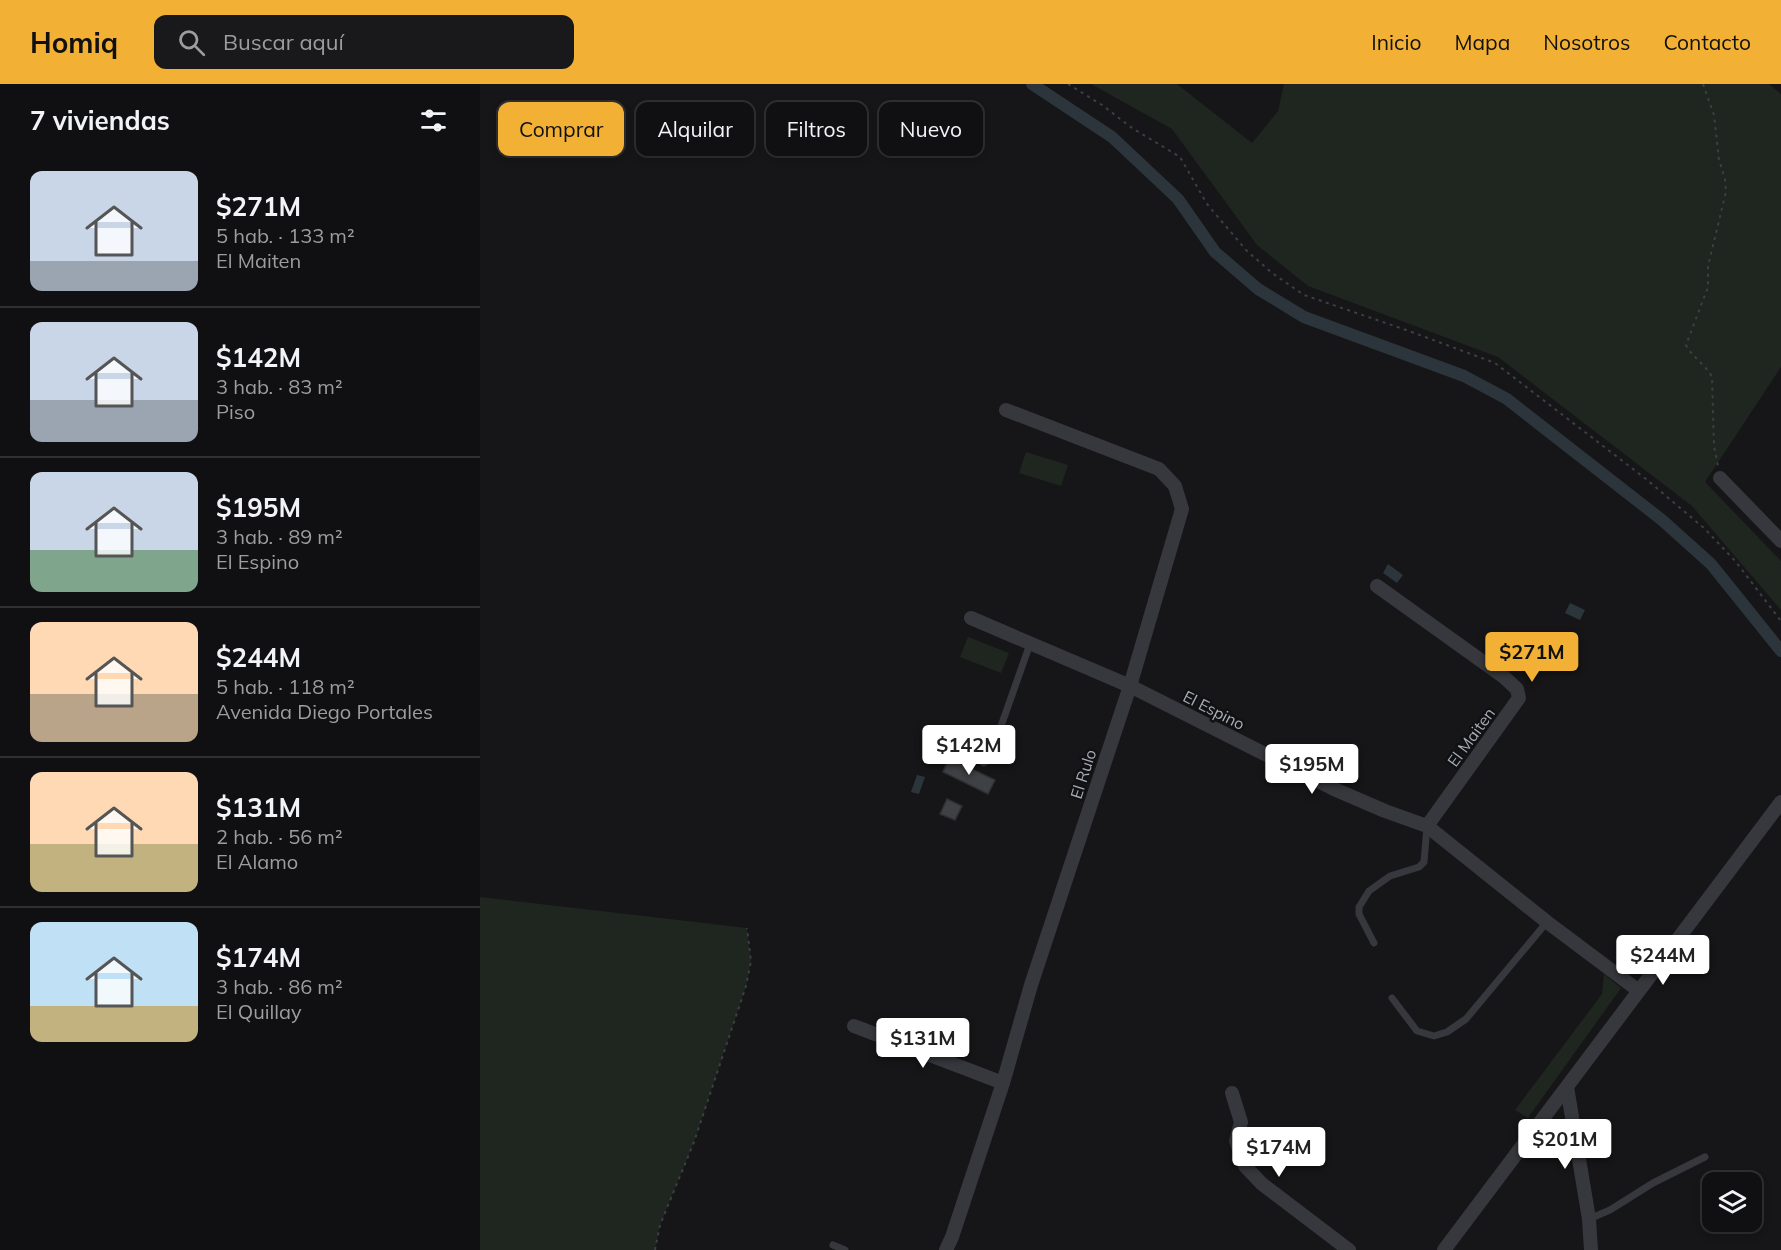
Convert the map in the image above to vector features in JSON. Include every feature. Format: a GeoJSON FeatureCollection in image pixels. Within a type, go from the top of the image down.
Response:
{"type":"FeatureCollection","features":[{"type":"Feature","properties":{"kind":"street","name":"El Rulo"},"geometry":{"type":"LineString","coordinates":[[946,1250],[1003,1083],[1031,985],[1130,686],[1182,509],[1179,493],[1171,479],[1159,470],[1006,410]]}},
{"type":"Feature","properties":{"kind":"street"},"geometry":{"type":"LineString","coordinates":[[1720,478],[1781,541]]}},
{"type":"Feature","properties":{"kind":"street","name":"El Maiten"},"geometry":{"type":"LineString","coordinates":[[1377,586],[1504,676],[1517,688],[1519,698],[1427,826]]}},
{"type":"Feature","properties":{"kind":"street","name":"El Espino"},"geometry":{"type":"LineString","coordinates":[[970,618],[1130,686],[1334,789],[1427,826],[1547,922],[1639,991]]}},
{"type":"Feature","properties":{"kind":"street"},"geometry":{"type":"LineString","coordinates":[[1444,1250],[1781,802]]}},
{"type":"Feature","properties":{"kind":"street"},"geometry":{"type":"LineString","coordinates":[[854,1026],[1003,1083]]}},
{"type":"Feature","properties":{"kind":"street"},"geometry":{"type":"LineString","coordinates":[[1567,1087],[1589,1219],[1591,1250]]}},
{"type":"Feature","properties":{"kind":"street"},"geometry":{"type":"LineString","coordinates":[[1233,1093],[1241,1122],[1236,1141],[1245,1166],[1262,1184],[1349,1250]]}},
{"type":"Feature","properties":{"kind":"lane"},"geometry":{"type":"LineString","coordinates":[[996,740],[1030,644]]}},
{"type":"Feature","properties":{"kind":"lane"},"geometry":{"type":"LineString","coordinates":[[1374,944],[1359,914],[1359,907],[1369,891],[1390,876],[1419,867],[1424,862],[1427,826]]}},
{"type":"Feature","properties":{"kind":"lane"},"geometry":{"type":"LineString","coordinates":[[1392,998],[1417,1031],[1434,1036],[1447,1032],[1466,1019],[1547,922]]}},
{"type":"Feature","properties":{"kind":"lane"},"geometry":{"type":"LineString","coordinates":[[1589,1219],[1610,1210],[1653,1183],[1705,1156]]}},
{"type":"Feature","properties":{"kind":"lane"},"geometry":{"type":"LineString","coordinates":[[833,1245],[845,1250]]}},
{"type":"Feature","properties":{"kind":"path"},"geometry":{"type":"LineString","coordinates":[[1068,84],[1102,105],[1132,128],[1180,157],[1208,204],[1246,250],[1272,273],[1304,295],[1496,363],[1646,479],[1705,529],[1736,562],[1781,621]]}},
{"type":"Feature","properties":{"kind":"path"},"geometry":{"type":"LineString","coordinates":[[1702,84],[1714,115],[1719,160],[1725,179],[1726,192],[1708,266],[1708,286],[1686,345],[1689,351],[1708,369],[1712,377],[1714,446],[1720,478]]}},
{"type":"Feature","properties":{"kind":"path"},"geometry":{"type":"LineString","coordinates":[[655,1250],[660,1225],[694,1142],[746,986],[751,961],[747,928]]}},
{"type":"Feature","properties":{"kind":"shaded area"},"geometry":{"type":"Polygon","coordinates":[[[1091,84],[1177,84],[1252,143],[1278,111],[1284,84],[1769,84],[1781,94],[1781,367],[1705,482],[1781,561],[1781,610],[1692,506],[1498,357],[1308,286],[1257,245],[1172,129],[1091,84]]]}},
{"type":"Feature","properties":{"kind":"shaded area"},"geometry":{"type":"Polygon","coordinates":[[[1026,452],[1068,465],[1061,486],[1019,473],[1026,452]]]}},
{"type":"Feature","properties":{"kind":"shaded area"},"geometry":{"type":"Polygon","coordinates":[[[1388,564],[1403,575],[1397,583],[1383,573],[1388,564]]]}},
{"type":"Feature","properties":{"kind":"shaded area"},"geometry":{"type":"Polygon","coordinates":[[[1570,603],[1585,610],[1580,620],[1565,613],[1570,603]]]}},
{"type":"Feature","properties":{"kind":"shaded area"},"geometry":{"type":"Polygon","coordinates":[[[968,637],[1009,653],[1001,673],[960,657],[968,637]]]}},
{"type":"Feature","properties":{"kind":"shaded area"},"geometry":{"type":"Polygon","coordinates":[[[917,775],[925,777],[919,794],[911,792],[917,775]]]}},
{"type":"Feature","properties":{"kind":"shaded area"},"geometry":{"type":"Polygon","coordinates":[[[480,897],[747,928],[751,961],[746,986],[694,1142],[660,1225],[655,1250],[480,1250],[480,897]]]}},
{"type":"Feature","properties":{"kind":"shaded area"},"geometry":{"type":"Polygon","coordinates":[[[1604,974],[1621,988],[1528,1118],[1515,1110],[1602,994],[1604,974]]]}},
{"type":"Feature","properties":{"kind":"building"},"geometry":{"type":"Polygon","coordinates":[[[949,758],[995,780],[988,794],[943,772],[949,758]]]}},
{"type":"Feature","properties":{"kind":"building"},"geometry":{"type":"Polygon","coordinates":[[[947,799],[962,806],[955,820],[940,814],[947,799]]]}},
{"type":"Feature","properties":{"kind":"waterway"},"geometry":{"type":"LineString","coordinates":[[1032,84],[1112,137],[1178,199],[1215,252],[1258,289],[1304,317],[1464,376],[1507,399],[1662,520],[1711,564],[1781,651]]}}]}
